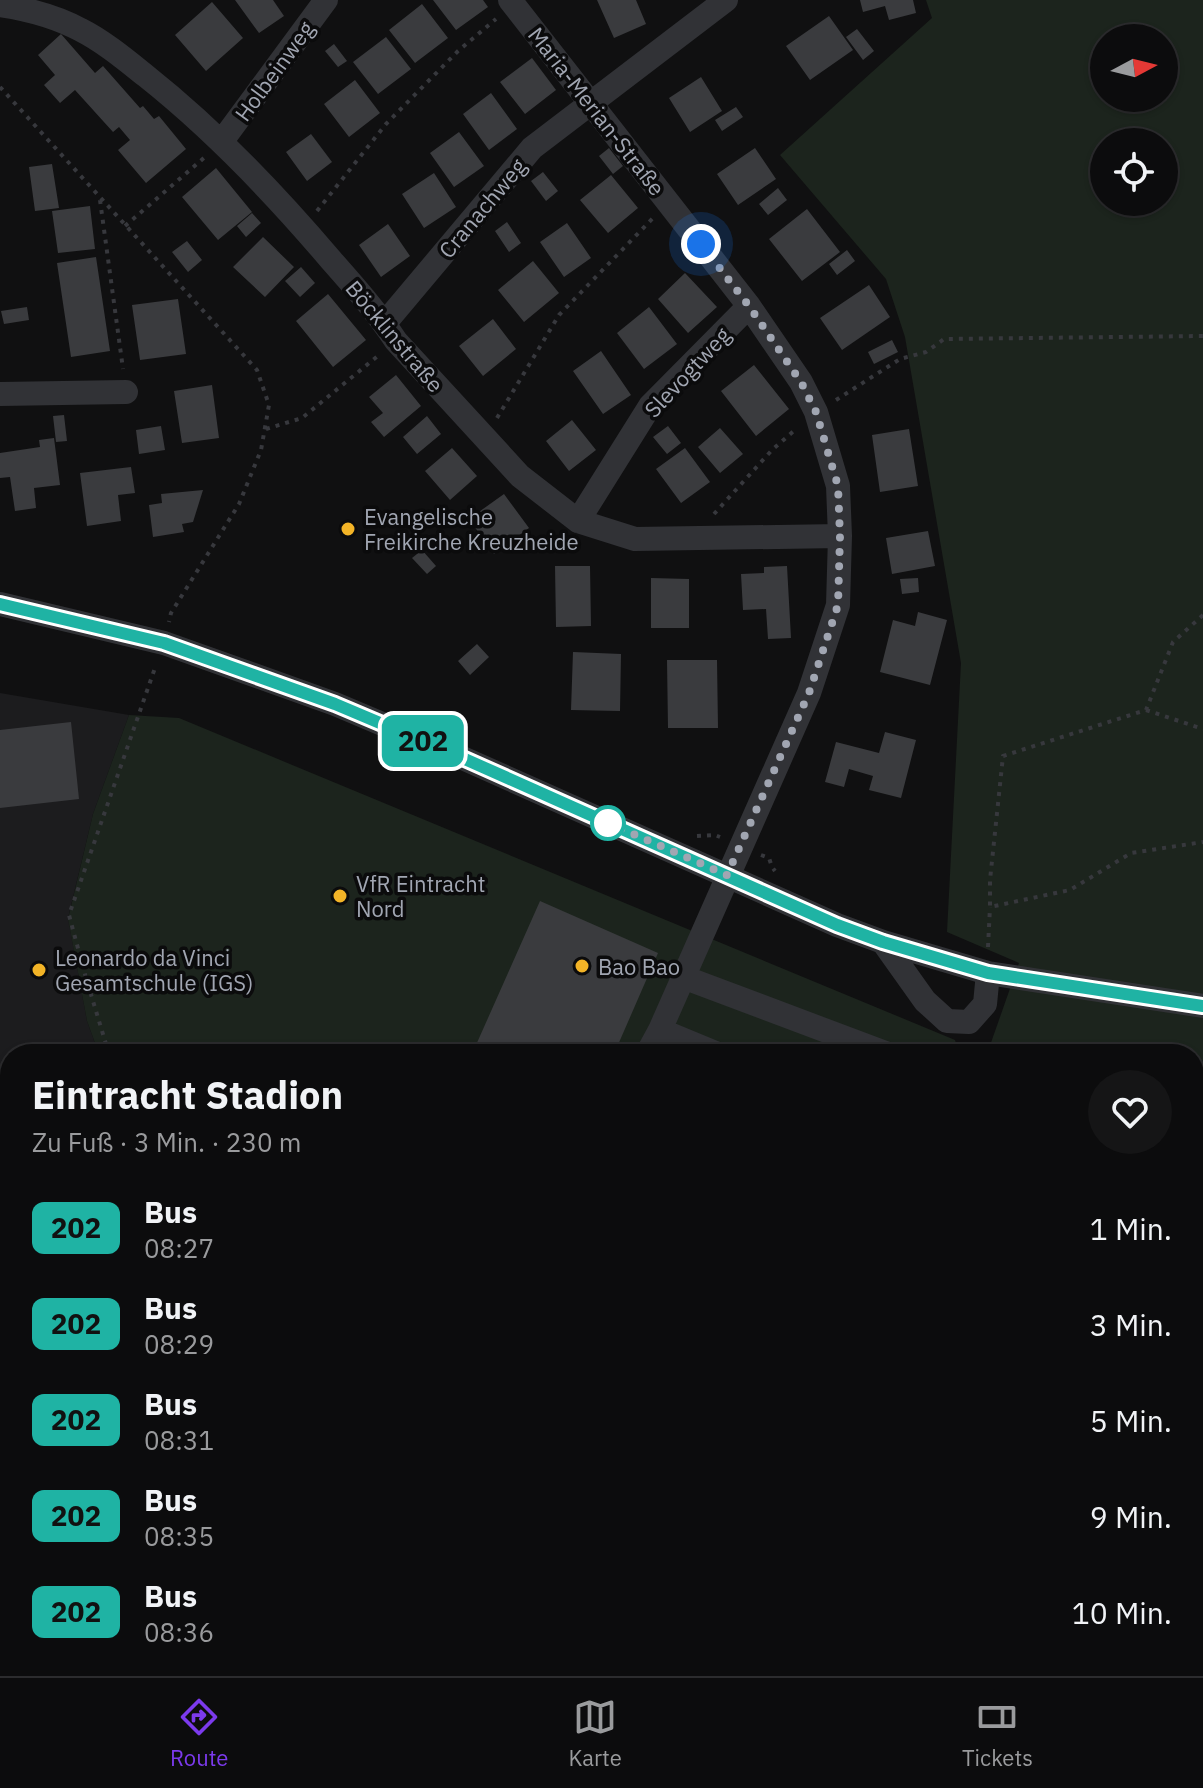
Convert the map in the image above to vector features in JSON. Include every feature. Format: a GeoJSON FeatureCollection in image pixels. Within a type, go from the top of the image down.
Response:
{"type":"FeatureCollection","features":[{"type":"Feature","properties":{"kind":"street","name":"Holbeinweg"},"geometry":{"type":"LineString","coordinates":[[222,141],[326,0]]}},
{"type":"Feature","properties":{"kind":"street","name":"Cranachweg"},"geometry":{"type":"LineString","coordinates":[[390,332],[532,148],[726,0]]}},
{"type":"Feature","properties":{"kind":"street","name":"Maria-Merian-Straße"},"geometry":{"type":"LineString","coordinates":[[511,2],[749,306],[801,382],[816,412],[838,486],[838,605],[809,693],[652,1044]]}},
{"type":"Feature","properties":{"kind":"street","name":"Böcklinstraße"},"geometry":{"type":"LineString","coordinates":[[0,5],[26,9],[81,29],[175,99],[222,141],[304,228],[390,332],[520,476],[578,521],[635,539],[840,536]]}},
{"type":"Feature","properties":{"kind":"street","name":"Slevogtweg"},"geometry":{"type":"LineString","coordinates":[[578,521],[650,406],[749,306]]}},
{"type":"Feature","properties":{"kind":"street"},"geometry":{"type":"LineString","coordinates":[[0,394],[126,392]]}},
{"type":"Feature","properties":{"kind":"street"},"geometry":{"type":"LineString","coordinates":[[0,604],[164,643],[335,704],[837,925],[883,942],[988,973],[1203,1006]]}},
{"type":"Feature","properties":{"kind":"street"},"geometry":{"type":"LineString","coordinates":[[883,942],[925,1001],[947,1021],[969,1022],[985,1004],[988,973]]}},
{"type":"Feature","properties":{"kind":"street"},"geometry":{"type":"LineString","coordinates":[[683,977],[861,1044]]}},
{"type":"Feature","properties":{"kind":"street"},"geometry":{"type":"LineString","coordinates":[[660,1030],[694,1044]]}},
{"type":"Feature","properties":{"kind":"path"},"geometry":{"type":"LineString","coordinates":[[304,228],[386,124],[511,2]]}},
{"type":"Feature","properties":{"kind":"path"},"geometry":{"type":"LineString","coordinates":[[0,87],[257,370],[269,405],[261,450],[239,504],[171,613],[164,643],[69,915],[106,1044]]}},
{"type":"Feature","properties":{"kind":"path"},"geometry":{"type":"LineString","coordinates":[[125,226],[222,141]]}},
{"type":"Feature","properties":{"kind":"path"},"geometry":{"type":"LineString","coordinates":[[100,197],[126,392]]}},
{"type":"Feature","properties":{"kind":"path"},"geometry":{"type":"LineString","coordinates":[[485,439],[559,315],[668,202]]}},
{"type":"Feature","properties":{"kind":"path"},"geometry":{"type":"LineString","coordinates":[[266,429],[302,418],[390,332]]}},
{"type":"Feature","properties":{"kind":"path"},"geometry":{"type":"LineString","coordinates":[[690,539],[772,450],[816,412],[900,359],[926,352],[944,339],[1203,336]]}},
{"type":"Feature","properties":{"kind":"path"},"geometry":{"type":"LineString","coordinates":[[1146,710],[1173,642],[1203,615]]}},
{"type":"Feature","properties":{"kind":"path"},"geometry":{"type":"LineString","coordinates":[[988,947],[990,880],[1003,756],[1146,710],[1203,729]]}},
{"type":"Feature","properties":{"kind":"path"},"geometry":{"type":"LineString","coordinates":[[990,907],[1070,890],[1131,853],[1203,842]]}},
{"type":"Feature","properties":{"kind":"path"},"geometry":{"type":"LineString","coordinates":[[740,845],[769,858],[781,877]]}},
{"type":"Feature","properties":{"kind":"shaded area"},"geometry":{"type":"Polygon","coordinates":[[[926,0],[1203,0],[1203,1044],[991,1044],[1019,963],[947,932],[961,663],[905,337],[886,279],[780,155],[932,18],[926,0]]]}},
{"type":"Feature","properties":{"kind":"shaded area","name":"Leonardo da Vinci Gesamtschule (IGS)"},"geometry":{"type":"Polygon","coordinates":[[[0,693],[129,715],[93,814],[68,918],[87,1021],[95,1044],[0,1044],[0,693]]]}},
{"type":"Feature","properties":{"kind":"shaded area","name":"VfR Eintracht Nord"},"geometry":{"type":"Polygon","coordinates":[[[129,715],[179,718],[955,1040],[956,1044],[95,1044],[87,1021],[68,919],[93,814],[129,715]]]}},
{"type":"Feature","properties":{"kind":"building"},"geometry":{"type":"Polygon","coordinates":[[[235,0],[273,0],[284,16],[259,33],[235,0]]]}},
{"type":"Feature","properties":{"kind":"building"},"geometry":{"type":"Polygon","coordinates":[[[433,0],[483,0],[488,7],[456,30],[433,0]]]}},
{"type":"Feature","properties":{"kind":"building"},"geometry":{"type":"Polygon","coordinates":[[[597,0],[636,0],[646,24],[614,38],[597,0]]]}},
{"type":"Feature","properties":{"kind":"building"},"geometry":{"type":"Polygon","coordinates":[[[860,0],[913,0],[916,13],[889,20],[885,6],[863,12],[860,0]]]}},
{"type":"Feature","properties":{"kind":"building"},"geometry":{"type":"Polygon","coordinates":[[[212,2],[243,38],[206,71],[175,35],[212,2]]]}},
{"type":"Feature","properties":{"kind":"building"},"geometry":{"type":"Polygon","coordinates":[[[422,4],[448,38],[415,63],[389,30],[422,4]]]}},
{"type":"Feature","properties":{"kind":"building"},"geometry":{"type":"Polygon","coordinates":[[[829,16],[853,50],[810,80],[786,46],[829,16]]]}},
{"type":"Feature","properties":{"kind":"building"},"geometry":{"type":"Polygon","coordinates":[[[857,29],[874,51],[863,60],[846,37],[857,29]]]}},
{"type":"Feature","properties":{"kind":"building"},"geometry":{"type":"Polygon","coordinates":[[[61,34],[95,73],[103,66],[140,108],[143,106],[154,119],[159,116],[186,149],[146,183],[118,150],[130,140],[119,127],[113,132],[75,90],[60,103],[44,85],[55,75],[38,55],[61,34]]]}},
{"type":"Feature","properties":{"kind":"building"},"geometry":{"type":"Polygon","coordinates":[[[386,37],[411,69],[378,94],[353,62],[386,37]]]}},
{"type":"Feature","properties":{"kind":"building"},"geometry":{"type":"Polygon","coordinates":[[[334,44],[347,61],[338,67],[325,51],[334,44]]]}},
{"type":"Feature","properties":{"kind":"building"},"geometry":{"type":"Polygon","coordinates":[[[532,58],[556,90],[525,114],[500,82],[532,58]]]}},
{"type":"Feature","properties":{"kind":"building"},"geometry":{"type":"Polygon","coordinates":[[[701,77],[722,111],[690,132],[669,98],[701,77]]]}},
{"type":"Feature","properties":{"kind":"building"},"geometry":{"type":"Polygon","coordinates":[[[355,80],[380,113],[349,137],[324,104],[355,80]]]}},
{"type":"Feature","properties":{"kind":"building"},"geometry":{"type":"Polygon","coordinates":[[[491,93],[517,129],[489,150],[463,114],[491,93]]]}},
{"type":"Feature","properties":{"kind":"building"},"geometry":{"type":"Polygon","coordinates":[[[736,107],[743,117],[722,131],[715,120],[736,107]]]}},
{"type":"Feature","properties":{"kind":"building"},"geometry":{"type":"Polygon","coordinates":[[[459,132],[484,166],[454,187],[430,153],[459,132]]]}},
{"type":"Feature","properties":{"kind":"building"},"geometry":{"type":"Polygon","coordinates":[[[311,134],[332,162],[307,181],[286,152],[311,134]]]}},
{"type":"Feature","properties":{"kind":"building"},"geometry":{"type":"Polygon","coordinates":[[[609,148],[623,166],[613,174],[599,156],[609,148]]]}},
{"type":"Feature","properties":{"kind":"building"},"geometry":{"type":"Polygon","coordinates":[[[755,148],[776,179],[738,205],[717,174],[755,148]]]}},
{"type":"Feature","properties":{"kind":"building"},"geometry":{"type":"Polygon","coordinates":[[[52,164],[59,208],[35,211],[29,167],[52,164]]]}},
{"type":"Feature","properties":{"kind":"building"},"geometry":{"type":"Polygon","coordinates":[[[216,168],[252,212],[218,240],[182,197],[216,168]]]}},
{"type":"Feature","properties":{"kind":"building"},"geometry":{"type":"Polygon","coordinates":[[[543,172],[558,191],[546,201],[531,181],[543,172]]]}},
{"type":"Feature","properties":{"kind":"building"},"geometry":{"type":"Polygon","coordinates":[[[434,173],[456,207],[424,228],[402,194],[434,173]]]}},
{"type":"Feature","properties":{"kind":"building"},"geometry":{"type":"Polygon","coordinates":[[[611,175],[638,208],[608,233],[580,200],[611,175]]]}},
{"type":"Feature","properties":{"kind":"building"},"geometry":{"type":"Polygon","coordinates":[[[778,188],[787,200],[768,215],[759,204],[778,188]]]}},
{"type":"Feature","properties":{"kind":"building"},"geometry":{"type":"Polygon","coordinates":[[[90,206],[95,249],[58,253],[52,211],[90,206]]]}},
{"type":"Feature","properties":{"kind":"building"},"geometry":{"type":"Polygon","coordinates":[[[807,209],[840,252],[802,281],[769,239],[807,209]]]}},
{"type":"Feature","properties":{"kind":"building"},"geometry":{"type":"Polygon","coordinates":[[[252,213],[261,223],[246,237],[237,226],[252,213]]]}},
{"type":"Feature","properties":{"kind":"building"},"geometry":{"type":"Polygon","coordinates":[[[507,222],[521,243],[509,252],[495,231],[507,222]]]}},
{"type":"Feature","properties":{"kind":"building"},"geometry":{"type":"Polygon","coordinates":[[[567,223],[591,258],[564,277],[540,242],[567,223]]]}},
{"type":"Feature","properties":{"kind":"building"},"geometry":{"type":"Polygon","coordinates":[[[388,224],[410,256],[381,277],[359,245],[388,224]]]}},
{"type":"Feature","properties":{"kind":"building"},"geometry":{"type":"Polygon","coordinates":[[[263,237],[294,267],[265,297],[233,267],[263,237]]]}},
{"type":"Feature","properties":{"kind":"building"},"geometry":{"type":"Polygon","coordinates":[[[187,241],[202,260],[188,272],[172,252],[187,241]]]}},
{"type":"Feature","properties":{"kind":"building"},"geometry":{"type":"Polygon","coordinates":[[[847,250],[855,261],[837,275],[829,264],[847,250]]]}},
{"type":"Feature","properties":{"kind":"building"},"geometry":{"type":"Polygon","coordinates":[[[96,257],[110,351],[71,357],[57,263],[96,257]]]}},
{"type":"Feature","properties":{"kind":"building"},"geometry":{"type":"Polygon","coordinates":[[[533,261],[559,293],[524,322],[498,290],[533,261]]]}},
{"type":"Feature","properties":{"kind":"building"},"geometry":{"type":"Polygon","coordinates":[[[301,267],[315,283],[300,297],[285,281],[301,267]]]}},
{"type":"Feature","properties":{"kind":"building"},"geometry":{"type":"Polygon","coordinates":[[[685,273],[717,307],[688,333],[658,299],[685,273]]]}},
{"type":"Feature","properties":{"kind":"building"},"geometry":{"type":"Polygon","coordinates":[[[869,285],[890,317],[842,350],[820,318],[869,285]]]}},
{"type":"Feature","properties":{"kind":"building"},"geometry":{"type":"Polygon","coordinates":[[[328,294],[366,340],[333,367],[296,321],[328,294]]]}},
{"type":"Feature","properties":{"kind":"building"},"geometry":{"type":"Polygon","coordinates":[[[178,299],[186,354],[140,360],[132,305],[178,299]]]}},
{"type":"Feature","properties":{"kind":"building"},"geometry":{"type":"Polygon","coordinates":[[[27,307],[29,320],[4,324],[1,311],[27,307]]]}},
{"type":"Feature","properties":{"kind":"building"},"geometry":{"type":"Polygon","coordinates":[[[649,307],[677,344],[644,369],[617,333],[649,307]]]}},
{"type":"Feature","properties":{"kind":"building"},"geometry":{"type":"Polygon","coordinates":[[[493,319],[516,349],[483,376],[459,346],[493,319]]]}},
{"type":"Feature","properties":{"kind":"building"},"geometry":{"type":"Polygon","coordinates":[[[892,340],[898,352],[874,364],[868,352],[892,340]]]}},
{"type":"Feature","properties":{"kind":"building"},"geometry":{"type":"Polygon","coordinates":[[[601,351],[631,395],[603,414],[573,371],[601,351]]]}},
{"type":"Feature","properties":{"kind":"building"},"geometry":{"type":"Polygon","coordinates":[[[754,365],[789,409],[756,436],[721,391],[754,365]]]}},
{"type":"Feature","properties":{"kind":"building"},"geometry":{"type":"Polygon","coordinates":[[[396,375],[421,406],[384,437],[371,422],[383,413],[369,397],[396,375]]]}},
{"type":"Feature","properties":{"kind":"building"},"geometry":{"type":"Polygon","coordinates":[[[212,385],[219,438],[182,443],[174,391],[212,385]]]}},
{"type":"Feature","properties":{"kind":"building"},"geometry":{"type":"Polygon","coordinates":[[[64,415],[67,441],[56,442],[53,416],[64,415]]]}},
{"type":"Feature","properties":{"kind":"building"},"geometry":{"type":"Polygon","coordinates":[[[427,416],[441,434],[417,454],[403,437],[427,416]]]}},
{"type":"Feature","properties":{"kind":"building"},"geometry":{"type":"Polygon","coordinates":[[[572,420],[596,450],[569,471],[546,441],[572,420]]]}},
{"type":"Feature","properties":{"kind":"building"},"geometry":{"type":"Polygon","coordinates":[[[161,426],[165,450],[139,454],[136,430],[161,426]]]}},
{"type":"Feature","properties":{"kind":"building"},"geometry":{"type":"Polygon","coordinates":[[[668,426],[681,443],[667,454],[653,437],[668,426]]]}},
{"type":"Feature","properties":{"kind":"building"},"geometry":{"type":"Polygon","coordinates":[[[720,428],[743,454],[720,473],[698,447],[720,428]]]}},
{"type":"Feature","properties":{"kind":"building"},"geometry":{"type":"Polygon","coordinates":[[[909,429],[918,486],[880,492],[872,435],[909,429]]]}},
{"type":"Feature","properties":{"kind":"building"},"geometry":{"type":"Polygon","coordinates":[[[54,438],[60,485],[34,488],[36,508],[15,511],[10,477],[0,478],[0,453],[40,447],[39,440],[54,438]]]}},
{"type":"Feature","properties":{"kind":"building"},"geometry":{"type":"Polygon","coordinates":[[[452,448],[477,476],[450,500],[425,471],[452,448]]]}},
{"type":"Feature","properties":{"kind":"building"},"geometry":{"type":"Polygon","coordinates":[[[685,448],[710,482],[681,503],[656,469],[685,448]]]}},
{"type":"Feature","properties":{"kind":"building"},"geometry":{"type":"Polygon","coordinates":[[[131,467],[135,493],[118,495],[121,521],[87,526],[80,473],[131,467]]]}},
{"type":"Feature","properties":{"kind":"building"},"geometry":{"type":"Polygon","coordinates":[[[203,490],[193,522],[182,524],[184,532],[153,537],[149,505],[162,503],[161,494],[203,490]]]}},
{"type":"Feature","properties":{"kind":"building"},"geometry":{"type":"Polygon","coordinates":[[[504,494],[529,528],[494,554],[469,519],[504,494]]]}},
{"type":"Feature","properties":{"kind":"building"},"geometry":{"type":"Polygon","coordinates":[[[928,531],[935,566],[892,574],[886,538],[928,531]]]}},
{"type":"Feature","properties":{"kind":"building"},"geometry":{"type":"Polygon","coordinates":[[[422,550],[436,566],[427,574],[412,558],[422,550]]]}},
{"type":"Feature","properties":{"kind":"building"},"geometry":{"type":"Polygon","coordinates":[[[555,566],[590,566],[591,626],[556,627],[555,566]]]}},
{"type":"Feature","properties":{"kind":"building"},"geometry":{"type":"Polygon","coordinates":[[[787,566],[791,638],[768,639],[766,609],[743,610],[741,574],[764,573],[764,567],[787,566]]]}},
{"type":"Feature","properties":{"kind":"building"},"geometry":{"type":"Polygon","coordinates":[[[651,578],[689,579],[689,628],[651,628],[651,578]]]}},
{"type":"Feature","properties":{"kind":"building"},"geometry":{"type":"Polygon","coordinates":[[[918,578],[919,592],[902,594],[900,579],[918,578]]]}},
{"type":"Feature","properties":{"kind":"building"},"geometry":{"type":"Polygon","coordinates":[[[918,612],[947,620],[930,685],[880,672],[893,620],[915,626],[918,612]]]}},
{"type":"Feature","properties":{"kind":"building"},"geometry":{"type":"Polygon","coordinates":[[[477,644],[489,657],[470,675],[458,661],[477,644]]]}},
{"type":"Feature","properties":{"kind":"building"},"geometry":{"type":"Polygon","coordinates":[[[573,652],[621,654],[620,711],[571,710],[573,652]]]}},
{"type":"Feature","properties":{"kind":"building"},"geometry":{"type":"Polygon","coordinates":[[[667,660],[717,660],[718,728],[668,728],[667,660]]]}},
{"type":"Feature","properties":{"kind":"building"},"geometry":{"type":"Polygon","coordinates":[[[71,722],[79,799],[0,808],[0,730],[71,722]]]}},
{"type":"Feature","properties":{"kind":"building"},"geometry":{"type":"Polygon","coordinates":[[[885,732],[916,740],[901,798],[869,790],[873,776],[849,769],[844,787],[825,782],[836,742],[879,753],[885,732]]]}},
{"type":"Feature","properties":{"kind":"building","name":"Bao Bao"},"geometry":{"type":"Polygon","coordinates":[[[540,901],[658,953],[618,1044],[476,1044],[540,901]]]}},
{"type":"Feature","properties":{"kind":"bus line","name":"202"},"geometry":{"type":"LineString","coordinates":[[0,604],[164,643],[335,704],[837,925],[883,942],[988,973],[1203,1006]]}},
{"type":"Feature","properties":{"kind":"place","name":"Evangelische Freikirche Kreuzheide"},"geometry":{"type":"Point","coordinates":[348,529]}},
{"type":"Feature","properties":{"kind":"place","name":"VfR Eintracht Nord"},"geometry":{"type":"Point","coordinates":[340,896]}},
{"type":"Feature","properties":{"kind":"place","name":"Bao Bao"},"geometry":{"type":"Point","coordinates":[582,966]}},
{"type":"Feature","properties":{"kind":"place","name":"Leonardo da Vinci Gesamtschule (IGS)"},"geometry":{"type":"Point","coordinates":[39,970]}},
{"type":"Feature","properties":{"kind":"route"},"geometry":{"type":"LineString","coordinates":[[608,823],[727,875],[809,693],[838,605],[838,486],[816,412],[784,357],[701,244]]}}]}
